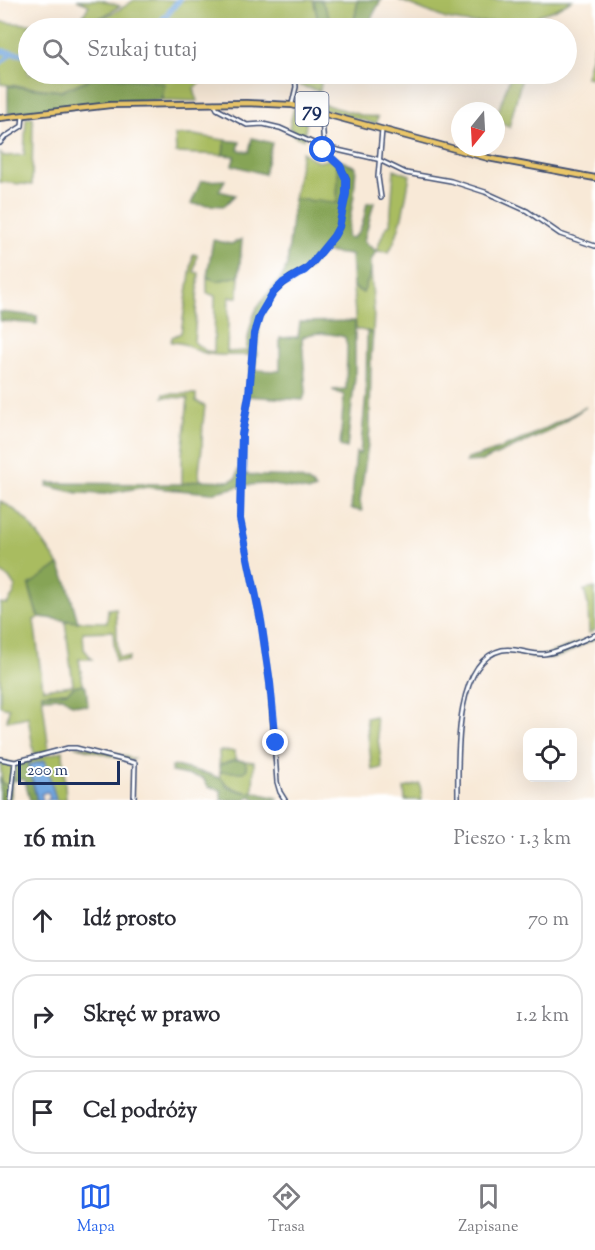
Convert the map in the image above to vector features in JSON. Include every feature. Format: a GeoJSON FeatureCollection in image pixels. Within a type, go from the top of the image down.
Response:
{"type":"FeatureCollection","features":[{"type":"Feature","properties":{"kind":"main road","name":"79"},"geometry":{"type":"LineString","coordinates":[[0,118],[110,105],[214,103],[292,105],[499,161],[595,178]]}},
{"type":"Feature","properties":{"kind":"street"},"geometry":{"type":"LineString","coordinates":[[292,105],[296,84]]}},
{"type":"Feature","properties":{"kind":"street"},"geometry":{"type":"LineString","coordinates":[[214,103],[216,108],[246,125],[263,124],[280,128],[323,147],[380,161],[406,173],[451,181],[485,192],[527,211],[560,234],[595,246]]}},
{"type":"Feature","properties":{"kind":"street"},"geometry":{"type":"LineString","coordinates":[[285,800],[277,782],[270,683],[261,621],[240,519],[241,445],[249,395],[254,334],[259,317],[273,293],[283,283],[312,263],[339,227],[346,194],[346,179],[342,168],[324,153],[322,112]]}},
{"type":"Feature","properties":{"kind":"street"},"geometry":{"type":"LineString","coordinates":[[0,143],[22,126],[22,115]]}},
{"type":"Feature","properties":{"kind":"street"},"geometry":{"type":"LineString","coordinates":[[381,198],[378,177],[382,128]]}},
{"type":"Feature","properties":{"kind":"street"},"geometry":{"type":"LineString","coordinates":[[458,800],[458,729],[471,679],[477,666],[498,651],[547,654],[595,635]]}},
{"type":"Feature","properties":{"kind":"street"},"geometry":{"type":"LineString","coordinates":[[0,759],[15,762],[76,748],[135,763],[134,800]]}},
{"type":"Feature","properties":{"kind":"street"},"geometry":{"type":"LineString","coordinates":[[11,800],[15,762]]}},
{"type":"Feature","properties":{"kind":"green space"},"geometry":{"type":"Polygon","coordinates":[[[77,0],[101,0],[120,6],[104,16],[82,18],[89,5],[77,0]]]}},
{"type":"Feature","properties":{"kind":"green space"},"geometry":{"type":"Polygon","coordinates":[[[134,0],[316,0],[314,2],[317,18],[102,18],[134,0]]]}},
{"type":"Feature","properties":{"kind":"green space"},"geometry":{"type":"Polygon","coordinates":[[[321,0],[358,0],[355,18],[330,18],[321,0]]]}},
{"type":"Feature","properties":{"kind":"green space"},"geometry":{"type":"Polygon","coordinates":[[[321,0],[330,18],[317,18],[314,2],[321,0]]]}},
{"type":"Feature","properties":{"kind":"green space"},"geometry":{"type":"Polygon","coordinates":[[[358,0],[381,0],[371,18],[355,18],[358,0]]]}},
{"type":"Feature","properties":{"kind":"green space"},"geometry":{"type":"Polygon","coordinates":[[[399,0],[572,0],[554,10],[538,15],[537,18],[444,18],[399,0]]]}},
{"type":"Feature","properties":{"kind":"green space"},"geometry":{"type":"Polygon","coordinates":[[[0,22],[18,23],[18,84],[78,84],[62,91],[0,84],[0,22]]]}},
{"type":"Feature","properties":{"kind":"green space"},"geometry":{"type":"Polygon","coordinates":[[[595,43],[595,68],[592,78],[586,77],[595,43]]]}},
{"type":"Feature","properties":{"kind":"green space"},"geometry":{"type":"Polygon","coordinates":[[[78,84],[165,84],[161,100],[114,102],[8,114],[8,86],[62,91],[78,84]]]}},
{"type":"Feature","properties":{"kind":"green space"},"geometry":{"type":"Polygon","coordinates":[[[160,84],[199,84],[194,88],[197,101],[161,100],[163,98],[160,84]]]}},
{"type":"Feature","properties":{"kind":"green space"},"geometry":{"type":"Polygon","coordinates":[[[300,84],[321,84],[320,91],[300,84]]]}},
{"type":"Feature","properties":{"kind":"green space"},"geometry":{"type":"Polygon","coordinates":[[[508,84],[520,84],[509,127],[505,124],[505,102],[501,102],[508,84]]]}},
{"type":"Feature","properties":{"kind":"green space"},"geometry":{"type":"Polygon","coordinates":[[[319,103],[364,116],[378,117],[376,124],[318,108],[319,103]]]}},
{"type":"Feature","properties":{"kind":"green space"},"geometry":{"type":"Polygon","coordinates":[[[294,108],[308,110],[304,140],[293,135],[294,131],[289,128],[294,108]]]}},
{"type":"Feature","properties":{"kind":"green space"},"geometry":{"type":"Polygon","coordinates":[[[33,117],[32,185],[0,182],[0,153],[3,156],[24,155],[26,118],[33,117]]]}},
{"type":"Feature","properties":{"kind":"green space"},"geometry":{"type":"Polygon","coordinates":[[[175,135],[194,135],[225,140],[223,155],[176,153],[175,135]]]}},
{"type":"Feature","properties":{"kind":"green space"},"geometry":{"type":"Polygon","coordinates":[[[252,138],[272,143],[264,174],[232,165],[235,156],[223,155],[225,140],[240,142],[238,150],[249,152],[252,138]]]}},
{"type":"Feature","properties":{"kind":"green space"},"geometry":{"type":"Polygon","coordinates":[[[302,152],[318,162],[335,158],[338,173],[337,203],[294,199],[302,152]]]}},
{"type":"Feature","properties":{"kind":"green space"},"geometry":{"type":"Polygon","coordinates":[[[335,158],[356,167],[347,237],[352,238],[356,235],[363,222],[367,203],[374,202],[364,241],[376,251],[371,261],[371,272],[363,293],[353,287],[351,255],[324,252],[307,271],[289,280],[269,302],[260,322],[255,370],[280,371],[280,338],[298,337],[300,322],[355,321],[355,378],[347,448],[340,446],[344,395],[332,390],[346,389],[347,346],[345,337],[317,333],[302,338],[306,391],[303,400],[247,396],[251,368],[247,342],[254,313],[285,272],[294,199],[337,203],[338,173],[335,158]]]}},
{"type":"Feature","properties":{"kind":"green space"},"geometry":{"type":"Polygon","coordinates":[[[394,169],[410,175],[402,215],[389,252],[376,251],[385,229],[390,224],[394,169]]]}},
{"type":"Feature","properties":{"kind":"green space"},"geometry":{"type":"Polygon","coordinates":[[[225,180],[219,191],[235,195],[224,206],[191,204],[201,181],[225,180]]]}},
{"type":"Feature","properties":{"kind":"green space"},"geometry":{"type":"Polygon","coordinates":[[[242,239],[239,276],[217,281],[207,277],[213,240],[231,244],[242,239]]]}},
{"type":"Feature","properties":{"kind":"green space"},"geometry":{"type":"Polygon","coordinates":[[[193,254],[197,255],[194,272],[199,273],[194,342],[206,351],[214,352],[215,296],[207,293],[207,277],[217,281],[239,276],[238,297],[229,297],[227,352],[247,351],[249,355],[205,353],[184,344],[171,342],[172,337],[181,333],[193,254]]]}},
{"type":"Feature","properties":{"kind":"green space"},"geometry":{"type":"Polygon","coordinates":[[[371,272],[373,333],[356,329],[353,287],[363,293],[371,272]]]}},
{"type":"Feature","properties":{"kind":"green space"},"geometry":{"type":"Polygon","coordinates":[[[0,312],[37,316],[37,324],[0,321],[0,312]]]}},
{"type":"Feature","properties":{"kind":"green space"},"geometry":{"type":"Polygon","coordinates":[[[367,331],[373,333],[370,430],[360,501],[362,511],[351,509],[356,452],[360,454],[366,395],[367,331]]]}},
{"type":"Feature","properties":{"kind":"green space"},"geometry":{"type":"Polygon","coordinates":[[[164,394],[196,394],[196,401],[205,406],[199,467],[200,480],[182,484],[182,455],[188,398],[163,397],[164,394]]]}},
{"type":"Feature","properties":{"kind":"green space"},"geometry":{"type":"Polygon","coordinates":[[[586,407],[550,431],[483,461],[466,462],[467,459],[528,437],[586,407]]]}},
{"type":"Feature","properties":{"kind":"green space"},"geometry":{"type":"Polygon","coordinates":[[[238,470],[245,474],[299,479],[309,482],[316,489],[310,491],[267,484],[246,485],[211,493],[144,487],[105,494],[78,493],[47,486],[48,483],[182,484],[200,480],[229,481],[236,478],[238,470]]]}},
{"type":"Feature","properties":{"kind":"green space"},"geometry":{"type":"Polygon","coordinates":[[[0,501],[27,521],[59,565],[29,586],[37,614],[40,617],[34,620],[43,689],[73,685],[65,621],[107,622],[108,609],[116,608],[118,657],[129,657],[128,661],[115,661],[113,631],[83,632],[84,649],[92,659],[79,659],[83,684],[67,692],[42,694],[49,751],[34,754],[28,717],[7,721],[9,708],[0,706],[0,603],[7,604],[14,594],[15,587],[9,578],[0,572],[0,501]]]}},
{"type":"Feature","properties":{"kind":"green space"},"geometry":{"type":"Polygon","coordinates":[[[59,565],[67,582],[78,622],[40,617],[37,614],[29,585],[59,565]]]}},
{"type":"Feature","properties":{"kind":"green space"},"geometry":{"type":"Polygon","coordinates":[[[595,588],[595,630],[589,633],[588,605],[584,590],[595,588]]]}},
{"type":"Feature","properties":{"kind":"green space"},"geometry":{"type":"Polygon","coordinates":[[[595,636],[595,639],[558,657],[536,658],[507,651],[543,656],[595,636]]]}},
{"type":"Feature","properties":{"kind":"green space"},"geometry":{"type":"Polygon","coordinates":[[[83,684],[86,687],[88,706],[72,704],[63,697],[42,698],[42,694],[67,692],[83,684]]]}},
{"type":"Feature","properties":{"kind":"green space"},"geometry":{"type":"Polygon","coordinates":[[[375,716],[382,768],[372,770],[366,718],[375,716]]]}},
{"type":"Feature","properties":{"kind":"green space"},"geometry":{"type":"Polygon","coordinates":[[[74,746],[90,747],[134,759],[131,761],[74,746]]]}},
{"type":"Feature","properties":{"kind":"green space"},"geometry":{"type":"Polygon","coordinates":[[[63,751],[66,800],[56,800],[45,761],[29,765],[29,760],[63,751]]]}},
{"type":"Feature","properties":{"kind":"green space"},"geometry":{"type":"Polygon","coordinates":[[[219,751],[235,751],[235,760],[254,762],[253,792],[235,788],[220,778],[219,751]]]}},
{"type":"Feature","properties":{"kind":"green space"},"geometry":{"type":"Polygon","coordinates":[[[0,760],[13,763],[11,794],[2,783],[0,760]]]}},
{"type":"Feature","properties":{"kind":"green space"},"geometry":{"type":"Polygon","coordinates":[[[29,760],[37,800],[30,800],[24,779],[14,781],[16,763],[29,760]]]}},
{"type":"Feature","properties":{"kind":"green space"},"geometry":{"type":"Polygon","coordinates":[[[235,760],[245,761],[247,769],[243,772],[220,772],[219,765],[235,760]]]}},
{"type":"Feature","properties":{"kind":"green space"},"geometry":{"type":"Polygon","coordinates":[[[172,767],[222,779],[228,787],[278,798],[278,800],[257,800],[250,796],[245,800],[221,800],[221,790],[208,787],[203,778],[171,772],[172,767]]]}},
{"type":"Feature","properties":{"kind":"green space"},"geometry":{"type":"Polygon","coordinates":[[[0,777],[2,783],[10,787],[10,800],[0,800],[0,777]]]}},
{"type":"Feature","properties":{"kind":"green space"},"geometry":{"type":"Polygon","coordinates":[[[420,784],[422,800],[405,800],[404,788],[420,784]]]}},
{"type":"Feature","properties":{"kind":"water"},"geometry":{"type":"Polygon","coordinates":[[[45,761],[56,800],[47,800],[50,798],[46,792],[41,794],[43,800],[37,800],[29,765],[45,761]]]}},
{"type":"Feature","properties":{"kind":"waterway"},"geometry":{"type":"LineString","coordinates":[[164,18],[179,0]]}},
{"type":"Feature","properties":{"kind":"waterway"},"geometry":{"type":"LineString","coordinates":[[0,51],[18,54]]}},
{"type":"Feature","properties":{"kind":"waterway"},"geometry":{"type":"LineString","coordinates":[[0,64],[12,53]]}},
{"type":"Feature","properties":{"kind":"route"},"geometry":{"type":"LineString","coordinates":[[276,743],[261,621],[240,519],[242,435],[249,395],[254,334],[259,317],[273,293],[283,283],[312,263],[339,227],[346,194],[345,174],[323,150]]}}]}
